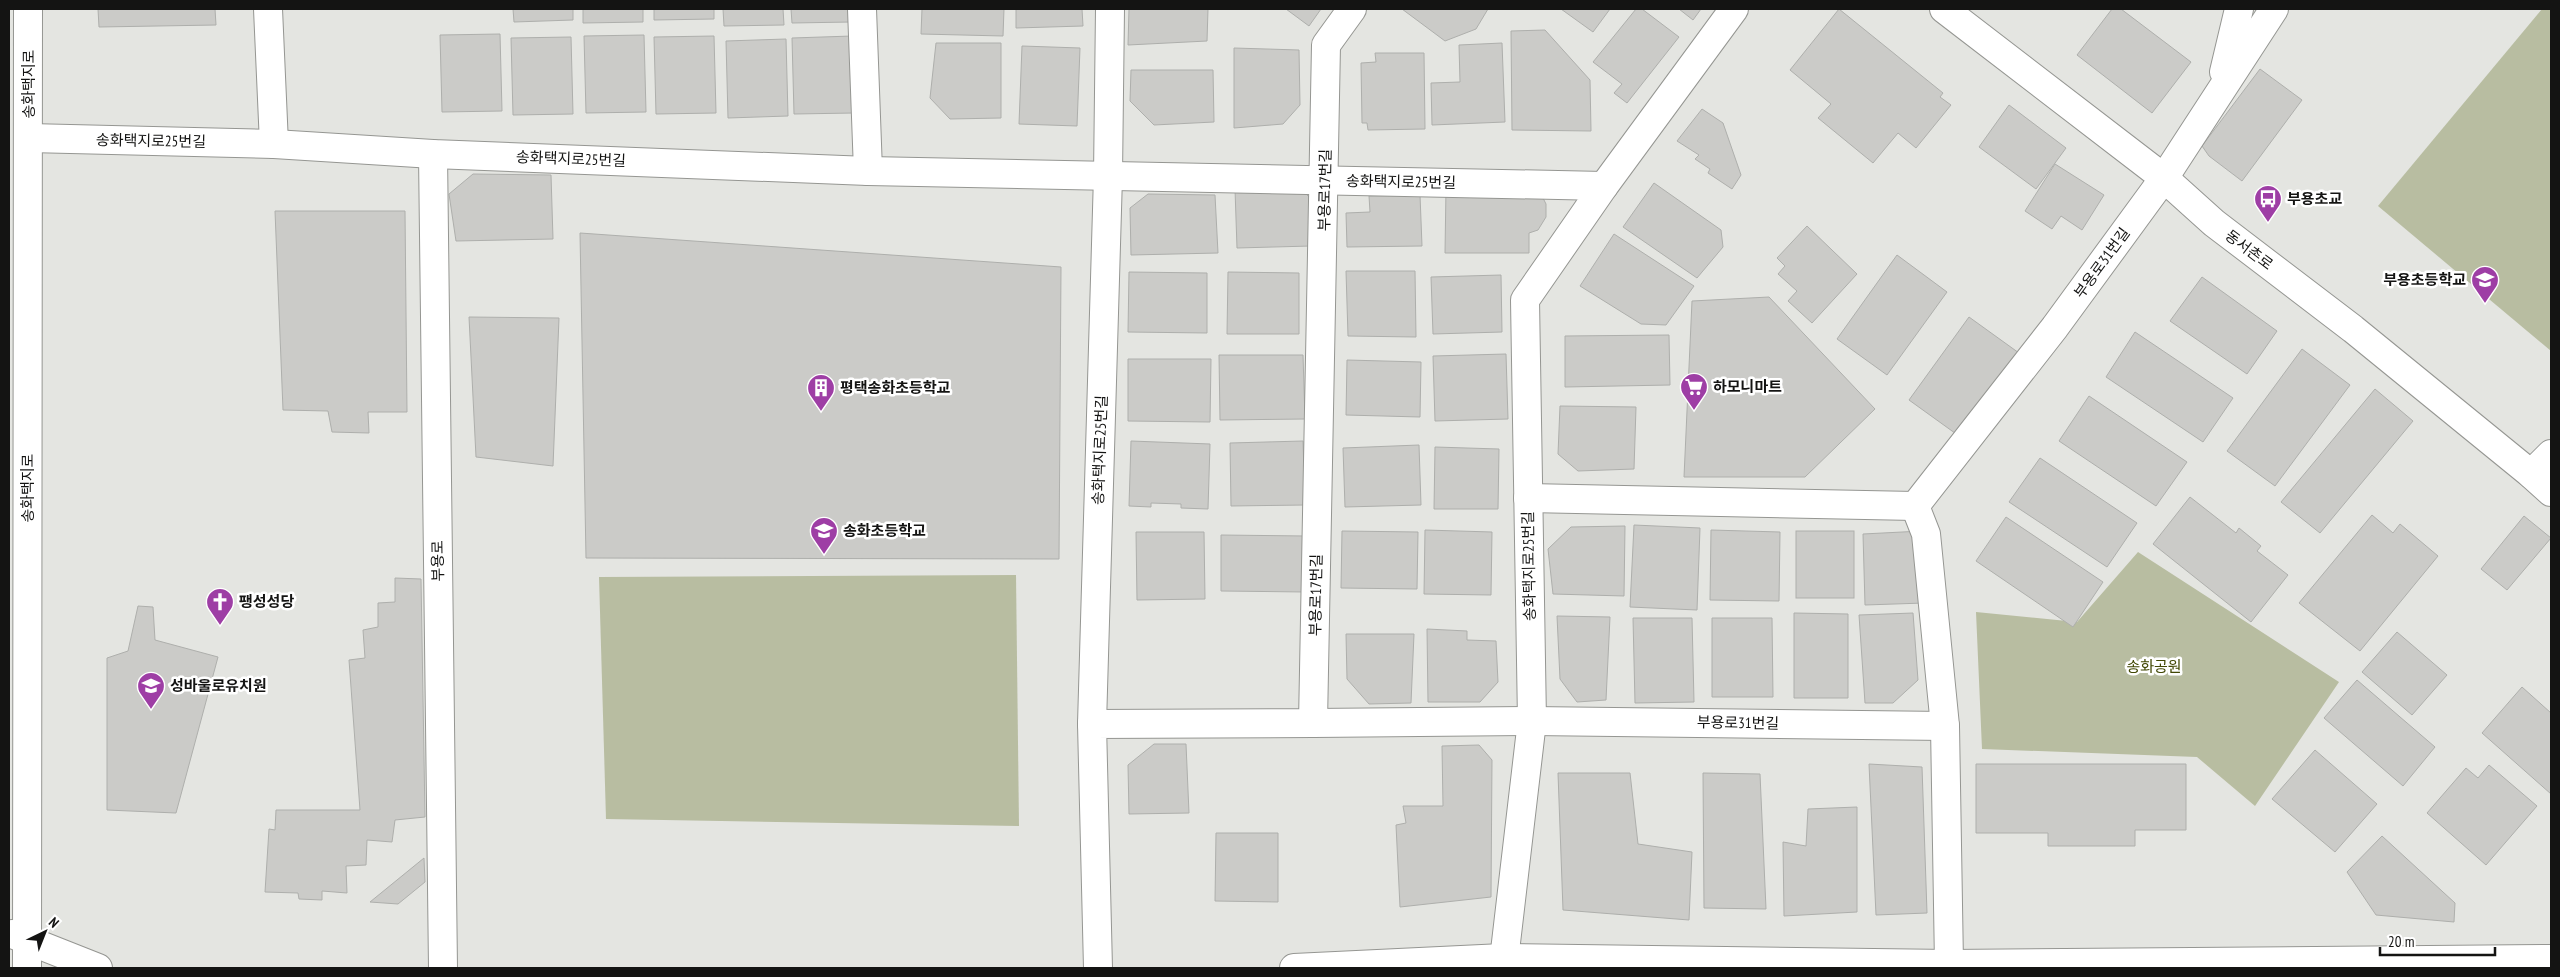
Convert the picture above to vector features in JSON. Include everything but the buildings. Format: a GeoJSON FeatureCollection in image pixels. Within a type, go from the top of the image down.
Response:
{"type":"FeatureCollection","features":[{"type":"Feature","properties":{"kind":"street","name":"송화택지로"},"geometry":{"type":"LineString","coordinates":[[26,968],[18,936],[29,138],[28,9]]}},
{"type":"Feature","properties":{"kind":"street"},"geometry":{"type":"LineString","coordinates":[[268,9],[274,144]]}},
{"type":"Feature","properties":{"kind":"street"},"geometry":{"type":"LineString","coordinates":[[862,9],[868,171]]}},
{"type":"Feature","properties":{"kind":"street","name":"송화택지로25번길"},"geometry":{"type":"LineString","coordinates":[[1092,724],[1108,176],[1110,9]]}},
{"type":"Feature","properties":{"kind":"street","name":"부용로17번길"},"geometry":{"type":"LineString","coordinates":[[1313,723],[1326,181],[1326,45],[1352,9]]}},
{"type":"Feature","properties":{"kind":"street","name":"송화택지로25번길"},"geometry":{"type":"LineString","coordinates":[[1503,963],[1532,721],[1525,300],[1604,186],[1734,9]]}},
{"type":"Feature","properties":{"kind":"street","name":"동서촌로"},"geometry":{"type":"LineString","coordinates":[[1944,9],[2164,178],[2214,223],[2353,329],[2551,492]]}},
{"type":"Feature","properties":{"kind":"street"},"geometry":{"type":"LineString","coordinates":[[2220,91],[2239,9]]}},
{"type":"Feature","properties":{"kind":"street","name":"부용로31번길"},"geometry":{"type":"LineString","coordinates":[[1915,506],[2054,327],[2164,178],[2274,9]]}},
{"type":"Feature","properties":{"kind":"street","name":"송화택지로25번길"},"geometry":{"type":"LineString","coordinates":[[29,138],[274,144],[433,154],[868,171],[1604,186]]}},
{"type":"Feature","properties":{"kind":"street","name":"부용로"},"geometry":{"type":"LineString","coordinates":[[433,154],[443,968]]}},
{"type":"Feature","properties":{"kind":"street"},"geometry":{"type":"LineString","coordinates":[[2531,474],[2551,454]]}},
{"type":"Feature","properties":{"kind":"street"},"geometry":{"type":"LineString","coordinates":[[1528,498],[1915,506],[1926,534],[1945,726],[1949,964]]}},
{"type":"Feature","properties":{"kind":"street","name":"부용로31번길"},"geometry":{"type":"LineString","coordinates":[[1313,723],[1532,721],[1945,726]]}},
{"type":"Feature","properties":{"kind":"street"},"geometry":{"type":"LineString","coordinates":[[1098,968],[1092,724],[1313,723]]}},
{"type":"Feature","properties":{"kind":"street"},"geometry":{"type":"LineString","coordinates":[[18,936],[98,968]]}},
{"type":"Feature","properties":{"kind":"street"},"geometry":{"type":"LineString","coordinates":[[1294,968],[1503,963],[1949,964],[2551,959]]}},
{"type":"Feature","properties":{"kind":"green space"},"geometry":{"type":"Polygon","coordinates":[[[2542,9],[2551,9],[2551,351],[2378,206],[2542,9]]]}},
{"type":"Feature","properties":{"kind":"green space","name":"송화공원"},"geometry":{"type":"Polygon","coordinates":[[[2138,552],[2339,682],[2255,806],[2197,757],[1982,749],[1976,612],[2077,622],[2138,552]]]}},
{"type":"Feature","properties":{"kind":"green space"},"geometry":{"type":"Polygon","coordinates":[[[1016,575],[1019,826],[606,819],[599,577],[1016,575]]]}},
{"type":"Feature","properties":{"kind":"place","name":"부용초교"},"geometry":{"type":"Point","coordinates":[2268,223]}},
{"type":"Feature","properties":{"kind":"place","name":"부용초등학교"},"geometry":{"type":"Point","coordinates":[2485,304]}},
{"type":"Feature","properties":{"kind":"place","name":"하모니마트"},"geometry":{"type":"Point","coordinates":[1694,411]}},
{"type":"Feature","properties":{"kind":"place","name":"평택송화초등학교"},"geometry":{"type":"Point","coordinates":[821,412]}},
{"type":"Feature","properties":{"kind":"place","name":"송화초등학교"},"geometry":{"type":"Point","coordinates":[824,555]}},
{"type":"Feature","properties":{"kind":"place","name":"팽성성당"},"geometry":{"type":"Point","coordinates":[220,626]}},
{"type":"Feature","properties":{"kind":"place","name":"성바울로유치원"},"geometry":{"type":"Point","coordinates":[151,710]}}]}
